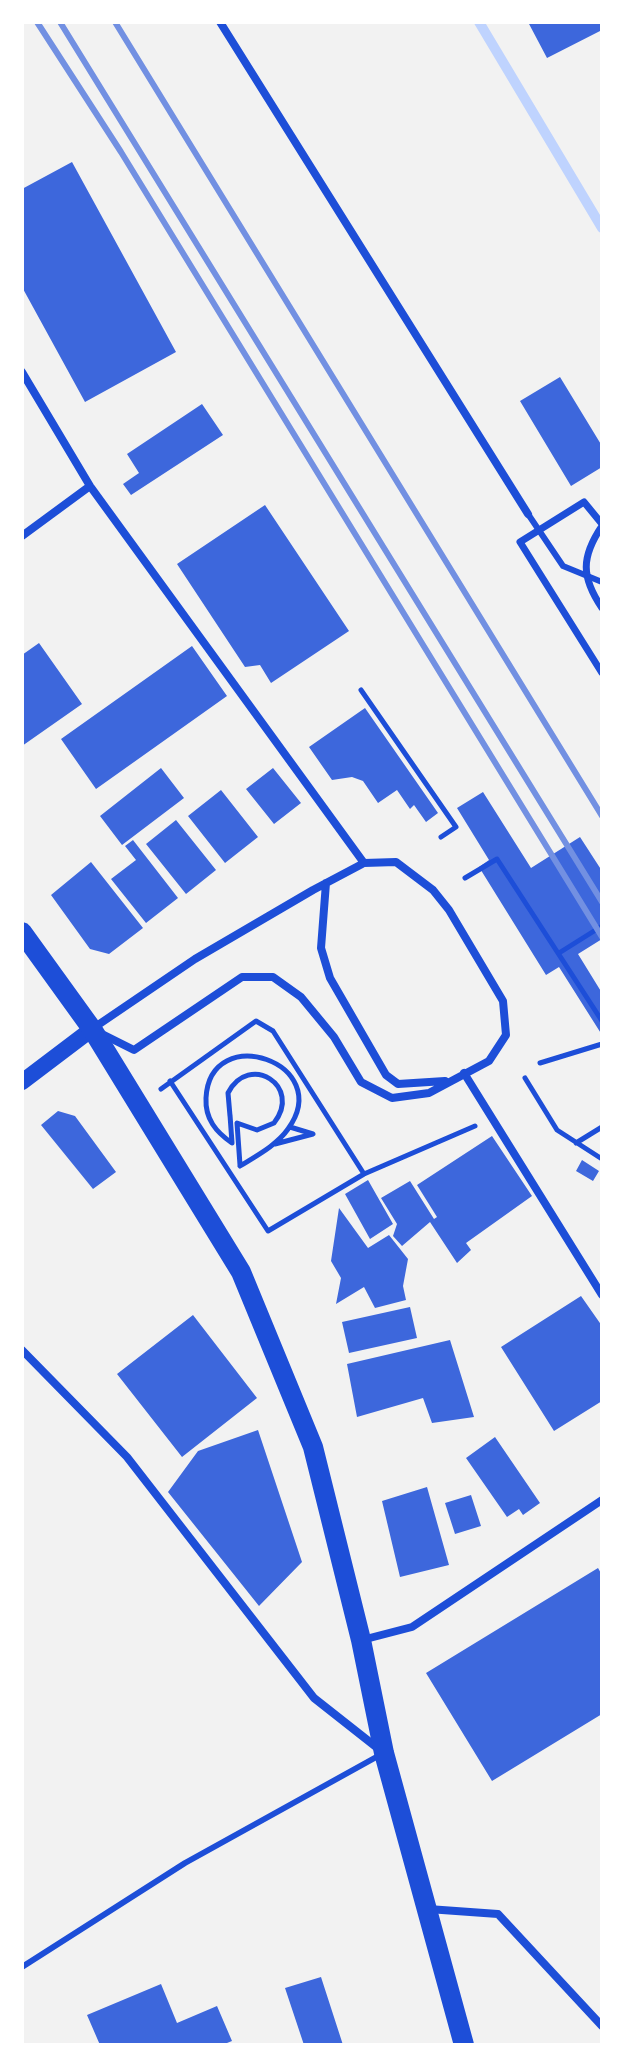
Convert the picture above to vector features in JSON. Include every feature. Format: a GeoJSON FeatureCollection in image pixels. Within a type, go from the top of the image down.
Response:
{"type":"FeatureCollection","features":[{"type":"Feature","properties":{"kind":"main road"},"geometry":{"type":"LineString","coordinates":[[22,932],[92,1029],[241,1272],[313,1447],[361,1640],[384,1753],[464,2045]]}},
{"type":"Feature","properties":{"kind":"main road"},"geometry":{"type":"LineString","coordinates":[[22,1082],[92,1029]]}},
{"type":"Feature","properties":{"kind":"street"},"geometry":{"type":"LineString","coordinates":[[220,22],[528,514]]}},
{"type":"Feature","properties":{"kind":"street"},"geometry":{"type":"LineString","coordinates":[[22,372],[90,486],[364,863]]}},
{"type":"Feature","properties":{"kind":"street"},"geometry":{"type":"LineString","coordinates":[[22,536],[90,486]]}},
{"type":"Feature","properties":{"kind":"street"},"geometry":{"type":"LineString","coordinates":[[602,608],[587,585],[587,576],[588,548],[602,525],[584,502],[520,542],[602,673]]}},
{"type":"Feature","properties":{"kind":"street"},"geometry":{"type":"LineString","coordinates":[[396,862],[433,890],[464,934],[503,1001],[506,1035],[489,1061],[429,1093],[411,1098],[392,1098],[361,1082],[334,1037],[301,997],[273,977],[242,977],[134,1050],[92,1029],[195,959],[326,883],[364,863],[396,862]]}},
{"type":"Feature","properties":{"kind":"street"},"geometry":{"type":"LineString","coordinates":[[326,883],[321,948],[330,978],[386,1075],[398,1084],[450,1081]]}},
{"type":"Feature","properties":{"kind":"street"},"geometry":{"type":"LineString","coordinates":[[464,1073],[602,1295]]}},
{"type":"Feature","properties":{"kind":"street"},"geometry":{"type":"LineString","coordinates":[[22,1350],[127,1457],[314,1698],[384,1753]]}},
{"type":"Feature","properties":{"kind":"street"},"geometry":{"type":"LineString","coordinates":[[361,1640],[412,1627],[602,1500]]}},
{"type":"Feature","properties":{"kind":"street"},"geometry":{"type":"LineString","coordinates":[[427,1909],[498,1914],[602,2026]]}},
{"type":"Feature","properties":{"kind":"lane"},"geometry":{"type":"LineString","coordinates":[[528,514],[563,566],[602,582]]}},
{"type":"Feature","properties":{"kind":"lane"},"geometry":{"type":"LineString","coordinates":[[22,1967],[185,1863],[384,1753]]}},
{"type":"Feature","properties":{"kind":"path"},"geometry":{"type":"LineString","coordinates":[[361,690],[456,827],[441,837]]}},
{"type":"Feature","properties":{"kind":"path"},"geometry":{"type":"LineString","coordinates":[[465,878],[497,859],[602,1021]]}},
{"type":"Feature","properties":{"kind":"path"},"geometry":{"type":"LineString","coordinates":[[559,953],[602,926]]}},
{"type":"Feature","properties":{"kind":"path"},"geometry":{"type":"LineString","coordinates":[[161,1089],[256,1021],[273,1031],[364,1174]]}},
{"type":"Feature","properties":{"kind":"path"},"geometry":{"type":"LineString","coordinates":[[540,1063],[602,1044]]}},
{"type":"Feature","properties":{"kind":"path"},"geometry":{"type":"LineString","coordinates":[[237,1057],[268,1058],[289,1074],[298,1104],[290,1127],[271,1145],[240,1166],[237,1123],[257,1130],[274,1123],[280,1116],[283,1098],[274,1081],[257,1074],[239,1078],[232,1085],[226,1102],[232,1143],[210,1121],[206,1090],[218,1070],[237,1057]]}},
{"type":"Feature","properties":{"kind":"path"},"geometry":{"type":"LineString","coordinates":[[289,1074],[299,1068]]}},
{"type":"Feature","properties":{"kind":"path"},"geometry":{"type":"LineString","coordinates":[[525,1078],[557,1130],[600,1156]]}},
{"type":"Feature","properties":{"kind":"path"},"geometry":{"type":"LineString","coordinates":[[170,1081],[268,1231],[364,1174],[492,1118]]}},
{"type":"Feature","properties":{"kind":"path"},"geometry":{"type":"LineString","coordinates":[[271,1145],[313,1134],[290,1127]]}},
{"type":"Feature","properties":{"kind":"path"},"geometry":{"type":"LineString","coordinates":[[576,1143],[602,1127]]}},
{"type":"Feature","properties":{"kind":"building"},"geometry":{"type":"Polygon","coordinates":[[[528,22],[602,22],[602,30],[547,58],[528,22]]]}},
{"type":"Feature","properties":{"kind":"building"},"geometry":{"type":"Polygon","coordinates":[[[72,162],[176,352],[85,402],[22,287],[22,189],[72,162]]]}},
{"type":"Feature","properties":{"kind":"building"},"geometry":{"type":"Polygon","coordinates":[[[560,377],[602,446],[602,467],[571,486],[520,401],[560,377]]]}},
{"type":"Feature","properties":{"kind":"building"},"geometry":{"type":"Polygon","coordinates":[[[202,404],[223,435],[131,495],[123,484],[139,473],[127,454],[202,404]]]}},
{"type":"Feature","properties":{"kind":"building"},"geometry":{"type":"Polygon","coordinates":[[[265,505],[349,631],[271,683],[260,665],[245,667],[177,564],[265,505]]]}},
{"type":"Feature","properties":{"kind":"building"},"geometry":{"type":"Polygon","coordinates":[[[39,643],[82,704],[22,746],[22,655],[39,643]]]}},
{"type":"Feature","properties":{"kind":"building"},"geometry":{"type":"Polygon","coordinates":[[[192,646],[227,696],[96,789],[61,739],[192,646]]]}},
{"type":"Feature","properties":{"kind":"building"},"geometry":{"type":"Polygon","coordinates":[[[365,708],[438,813],[426,822],[414,805],[410,809],[397,790],[378,803],[363,781],[352,777],[332,780],[309,747],[365,708]]]}},
{"type":"Feature","properties":{"kind":"building"},"geometry":{"type":"Polygon","coordinates":[[[161,768],[184,798],[122,845],[100,816],[161,768]]]}},
{"type":"Feature","properties":{"kind":"building"},"geometry":{"type":"Polygon","coordinates":[[[273,768],[301,803],[274,824],[246,789],[273,768]]]}},
{"type":"Feature","properties":{"kind":"building"},"geometry":{"type":"Polygon","coordinates":[[[221,790],[258,837],[225,863],[188,816],[221,790]]]}},
{"type":"Feature","properties":{"kind":"building"},"geometry":{"type":"Polygon","coordinates":[[[483,792],[531,868],[580,837],[602,871],[602,939],[578,954],[602,993],[602,1035],[559,967],[546,975],[479,867],[489,860],[457,808],[483,792]]]}},
{"type":"Feature","properties":{"kind":"building"},"geometry":{"type":"Polygon","coordinates":[[[176,820],[216,870],[186,894],[146,844],[176,820]]]}},
{"type":"Feature","properties":{"kind":"building"},"geometry":{"type":"Polygon","coordinates":[[[133,840],[178,898],[146,923],[111,879],[136,860],[125,846],[133,840]]]}},
{"type":"Feature","properties":{"kind":"building"},"geometry":{"type":"Polygon","coordinates":[[[91,862],[143,928],[109,954],[90,949],[51,895],[91,862]]]}},
{"type":"Feature","properties":{"kind":"building"},"geometry":{"type":"Polygon","coordinates":[[[58,1111],[75,1116],[116,1172],[93,1189],[41,1125],[58,1111]]]}},
{"type":"Feature","properties":{"kind":"building"},"geometry":{"type":"Polygon","coordinates":[[[492,1136],[532,1196],[466,1243],[471,1250],[457,1263],[430,1222],[402,1246],[393,1236],[397,1224],[381,1198],[410,1181],[434,1219],[437,1217],[417,1185],[492,1136]]]}},
{"type":"Feature","properties":{"kind":"building"},"geometry":{"type":"Polygon","coordinates":[[[582,1160],[599,1171],[593,1181],[576,1171],[582,1160]]]}},
{"type":"Feature","properties":{"kind":"building"},"geometry":{"type":"Polygon","coordinates":[[[368,1180],[393,1224],[370,1239],[345,1194],[368,1180]]]}},
{"type":"Feature","properties":{"kind":"building"},"geometry":{"type":"Polygon","coordinates":[[[339,1208],[368,1248],[389,1235],[408,1259],[403,1286],[406,1300],[375,1308],[364,1287],[336,1304],[341,1278],[331,1261],[339,1208]]]}},
{"type":"Feature","properties":{"kind":"building"},"geometry":{"type":"Polygon","coordinates":[[[581,1296],[602,1326],[602,1401],[554,1431],[501,1347],[581,1296]]]}},
{"type":"Feature","properties":{"kind":"building"},"geometry":{"type":"Polygon","coordinates":[[[410,1307],[417,1338],[349,1353],[342,1322],[410,1307]]]}},
{"type":"Feature","properties":{"kind":"building"},"geometry":{"type":"Polygon","coordinates":[[[193,1315],[257,1398],[182,1457],[117,1374],[193,1315]]]}},
{"type":"Feature","properties":{"kind":"building"},"geometry":{"type":"Polygon","coordinates":[[[450,1340],[474,1417],[432,1423],[423,1398],[357,1417],[347,1364],[450,1340]]]}},
{"type":"Feature","properties":{"kind":"building"},"geometry":{"type":"Polygon","coordinates":[[[258,1430],[302,1562],[259,1606],[168,1492],[198,1451],[258,1430]]]}},
{"type":"Feature","properties":{"kind":"building"},"geometry":{"type":"Polygon","coordinates":[[[495,1437],[540,1503],[523,1515],[519,1509],[507,1517],[466,1458],[495,1437]]]}},
{"type":"Feature","properties":{"kind":"building"},"geometry":{"type":"Polygon","coordinates":[[[427,1487],[449,1565],[400,1577],[382,1501],[427,1487]]]}},
{"type":"Feature","properties":{"kind":"building"},"geometry":{"type":"Polygon","coordinates":[[[471,1495],[481,1526],[455,1534],[445,1503],[471,1495]]]}},
{"type":"Feature","properties":{"kind":"building"},"geometry":{"type":"Polygon","coordinates":[[[598,1568],[602,1575],[602,1714],[492,1781],[426,1673],[598,1568]]]}},
{"type":"Feature","properties":{"kind":"building"},"geometry":{"type":"Polygon","coordinates":[[[321,1977],[343,2045],[304,2045],[285,1988],[321,1977]]]}},
{"type":"Feature","properties":{"kind":"building"},"geometry":{"type":"Polygon","coordinates":[[[161,1984],[177,2023],[217,2006],[232,2041],[222,2045],[100,2045],[87,2015],[161,1984]]]}},
{"type":"Feature","properties":{"kind":"waterway"},"geometry":{"type":"LineString","coordinates":[[479,22],[602,228]]}},
{"type":"Feature","properties":{"kind":"railway"},"geometry":{"type":"LineString","coordinates":[[37,22],[121,152],[602,937]]}},
{"type":"Feature","properties":{"kind":"railway"},"geometry":{"type":"LineString","coordinates":[[60,22],[602,902]]}},
{"type":"Feature","properties":{"kind":"railway"},"geometry":{"type":"LineString","coordinates":[[115,22],[602,816]]}}]}
